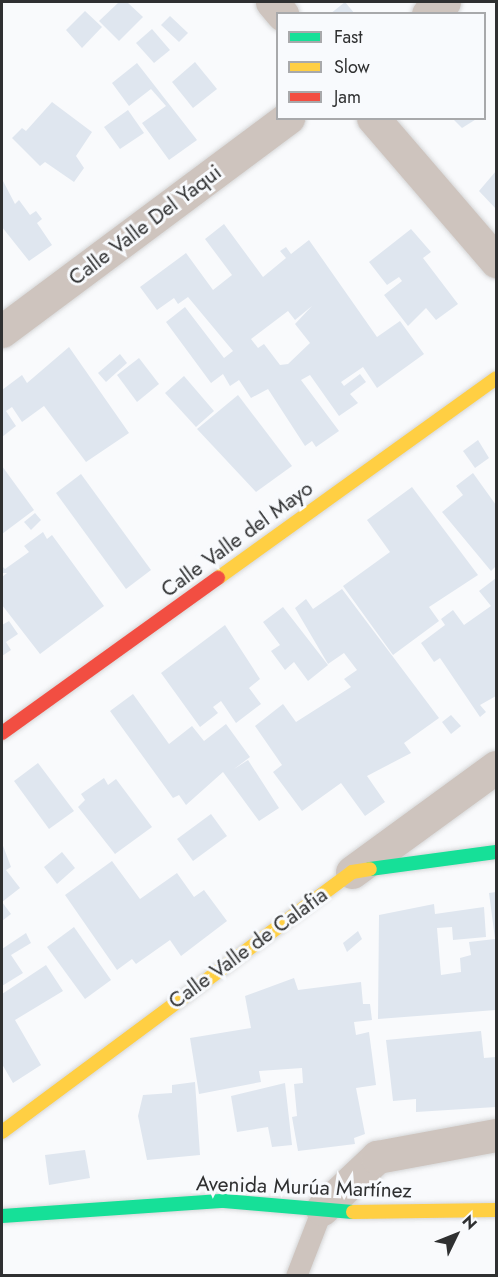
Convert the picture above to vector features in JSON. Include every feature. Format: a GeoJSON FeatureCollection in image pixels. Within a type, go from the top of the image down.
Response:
{"type":"FeatureCollection","features":[{"type":"Feature","properties":{"kind":"street"},"geometry":{"type":"LineString","coordinates":[[431,12],[444,2]]}},
{"type":"Feature","properties":{"kind":"street","name":"Calle Valle Del Yaqui"},"geometry":{"type":"LineString","coordinates":[[2,331],[285,120]]}},
{"type":"Feature","properties":{"kind":"street"},"geometry":{"type":"LineString","coordinates":[[375,120],[496,261]]}},
{"type":"Feature","properties":{"kind":"street","name":"Calle Valle del Mayo"},"geometry":{"type":"LineString","coordinates":[[2,733],[496,378]]}},
{"type":"Feature","properties":{"kind":"street","name":"Calle Valle de Calafia"},"geometry":{"type":"LineString","coordinates":[[2,1132],[496,766]]}},
{"type":"Feature","properties":{"kind":"street"},"geometry":{"type":"LineString","coordinates":[[352,872],[496,852]]}},
{"type":"Feature","properties":{"kind":"street"},"geometry":{"type":"LineString","coordinates":[[322,1209],[377,1156],[496,1135]]}},
{"type":"Feature","properties":{"kind":"street","name":"Avenida Murúa Martínez"},"geometry":{"type":"LineString","coordinates":[[2,1216],[224,1201],[382,1214],[496,1210]]}},
{"type":"Feature","properties":{"kind":"lane"},"geometry":{"type":"LineString","coordinates":[[296,1275],[322,1209]]}},
{"type":"Feature","properties":{"kind":"building"},"geometry":{"type":"Polygon","coordinates":[[[119,2],[127,2],[143,17],[119,41],[99,21],[119,2]]]}},
{"type":"Feature","properties":{"kind":"building"},"geometry":{"type":"Polygon","coordinates":[[[345,2],[353,12],[332,12],[345,2]]]}},
{"type":"Feature","properties":{"kind":"building"},"geometry":{"type":"Polygon","coordinates":[[[85,11],[102,27],[82,48],[66,30],[85,11]]]}},
{"type":"Feature","properties":{"kind":"building"},"geometry":{"type":"Polygon","coordinates":[[[170,16],[188,33],[179,42],[161,25],[170,16]]]}},
{"type":"Feature","properties":{"kind":"building"},"geometry":{"type":"Polygon","coordinates":[[[152,29],[170,50],[154,63],[136,43],[152,29]]]}},
{"type":"Feature","properties":{"kind":"building"},"geometry":{"type":"Polygon","coordinates":[[[195,62],[217,89],[193,108],[172,82],[195,62]]]}},
{"type":"Feature","properties":{"kind":"building"},"geometry":{"type":"Polygon","coordinates":[[[137,63],[197,140],[169,160],[142,123],[166,106],[151,89],[129,106],[112,83],[137,63]]]}},
{"type":"Feature","properties":{"kind":"building"},"geometry":{"type":"Polygon","coordinates":[[[52,102],[92,132],[76,156],[84,168],[74,182],[45,162],[40,166],[12,138],[22,128],[26,131],[52,102]]]}},
{"type":"Feature","properties":{"kind":"building"},"geometry":{"type":"Polygon","coordinates":[[[128,110],[144,133],[120,149],[104,127],[128,110]]]}},
{"type":"Feature","properties":{"kind":"building"},"geometry":{"type":"Polygon","coordinates":[[[454,120],[475,120],[462,128],[454,120]]]}},
{"type":"Feature","properties":{"kind":"building"},"geometry":{"type":"Polygon","coordinates":[[[496,171],[496,209],[479,191],[496,171]]]}},
{"type":"Feature","properties":{"kind":"building"},"geometry":{"type":"Polygon","coordinates":[[[2,179],[15,204],[19,200],[30,215],[36,211],[42,219],[37,223],[52,245],[29,261],[2,227],[2,179]]]}},
{"type":"Feature","properties":{"kind":"building"},"geometry":{"type":"Polygon","coordinates":[[[224,224],[263,277],[286,258],[280,251],[286,247],[291,254],[309,240],[377,337],[400,321],[424,354],[377,388],[363,367],[341,382],[344,386],[360,374],[366,382],[350,394],[358,403],[339,416],[310,375],[301,380],[339,431],[316,447],[312,441],[305,446],[268,389],[251,398],[239,380],[230,386],[223,374],[211,383],[166,322],[185,307],[224,358],[233,351],[188,297],[178,304],[174,298],[157,310],[140,287],[186,253],[213,290],[232,275],[205,239],[224,224]],[[312,306],[295,320],[288,311],[251,339],[258,348],[264,344],[280,365],[288,364],[310,343],[295,324],[312,306]]]}},
{"type":"Feature","properties":{"kind":"building"},"geometry":{"type":"Polygon","coordinates":[[[411,229],[431,252],[423,258],[458,304],[436,320],[426,308],[408,326],[384,295],[402,281],[399,277],[387,285],[369,262],[411,229]]]}},
{"type":"Feature","properties":{"kind":"building"},"geometry":{"type":"Polygon","coordinates":[[[69,347],[129,433],[86,462],[44,406],[22,422],[12,407],[6,411],[16,426],[2,437],[2,390],[22,375],[27,383],[69,347]]]}},
{"type":"Feature","properties":{"kind":"building"},"geometry":{"type":"Polygon","coordinates":[[[120,354],[127,363],[106,382],[98,373],[120,354]]]}},
{"type":"Feature","properties":{"kind":"building"},"geometry":{"type":"Polygon","coordinates":[[[139,358],[159,384],[137,402],[117,375],[139,358]]]}},
{"type":"Feature","properties":{"kind":"building"},"geometry":{"type":"Polygon","coordinates":[[[184,376],[214,411],[196,427],[165,393],[184,376]]]}},
{"type":"Feature","properties":{"kind":"building"},"geometry":{"type":"Polygon","coordinates":[[[238,395],[292,466],[256,492],[197,429],[238,395]]]}},
{"type":"Feature","properties":{"kind":"building"},"geometry":{"type":"Polygon","coordinates":[[[478,440],[489,458],[475,468],[463,451],[478,440]]]}},
{"type":"Feature","properties":{"kind":"building"},"geometry":{"type":"Polygon","coordinates":[[[2,466],[34,510],[2,534],[2,466]]]}},
{"type":"Feature","properties":{"kind":"building"},"geometry":{"type":"Polygon","coordinates":[[[473,473],[496,505],[496,566],[491,571],[442,512],[463,495],[456,486],[473,473]]]}},
{"type":"Feature","properties":{"kind":"building"},"geometry":{"type":"Polygon","coordinates":[[[81,474],[151,570],[126,589],[56,493],[81,474]]]}},
{"type":"Feature","properties":{"kind":"building"},"geometry":{"type":"Polygon","coordinates":[[[412,487],[478,575],[429,607],[439,621],[393,655],[343,586],[390,552],[367,520],[412,487]]]}},
{"type":"Feature","properties":{"kind":"building"},"geometry":{"type":"Polygon","coordinates":[[[35,513],[41,520],[31,530],[24,522],[35,513]]]}},
{"type":"Feature","properties":{"kind":"building"},"geometry":{"type":"Polygon","coordinates":[[[43,532],[47,539],[52,535],[104,606],[40,654],[2,605],[2,577],[7,573],[2,573],[2,566],[5,569],[29,552],[24,546],[43,532]]]}},
{"type":"Feature","properties":{"kind":"building"},"geometry":{"type":"Polygon","coordinates":[[[496,578],[496,696],[480,705],[486,712],[480,717],[440,658],[434,662],[421,643],[445,625],[441,619],[453,610],[464,625],[491,606],[479,591],[496,578]]]}},
{"type":"Feature","properties":{"kind":"building"},"geometry":{"type":"Polygon","coordinates":[[[342,589],[439,718],[404,743],[411,753],[367,776],[385,802],[365,816],[341,783],[302,811],[273,772],[282,765],[255,726],[283,704],[296,722],[351,687],[344,679],[357,670],[344,653],[328,664],[295,608],[306,599],[313,609],[342,589]]]}},
{"type":"Feature","properties":{"kind":"building"},"geometry":{"type":"Polygon","coordinates":[[[283,607],[328,665],[308,681],[294,662],[285,670],[271,651],[280,645],[263,622],[283,607]]]}},
{"type":"Feature","properties":{"kind":"building"},"geometry":{"type":"Polygon","coordinates":[[[9,621],[18,634],[6,642],[11,650],[2,656],[2,625],[9,621]]]}},
{"type":"Feature","properties":{"kind":"building"},"geometry":{"type":"Polygon","coordinates":[[[225,625],[260,679],[249,688],[261,704],[236,723],[221,701],[213,707],[218,713],[200,727],[161,673],[225,625]]]}},
{"type":"Feature","properties":{"kind":"building"},"geometry":{"type":"Polygon","coordinates":[[[133,694],[169,744],[192,726],[204,741],[226,724],[250,757],[234,769],[248,760],[279,808],[259,821],[223,772],[186,805],[179,795],[173,798],[110,711],[133,694]]]}},
{"type":"Feature","properties":{"kind":"building"},"geometry":{"type":"Polygon","coordinates":[[[451,715],[461,726],[451,734],[442,722],[451,715]]]}},
{"type":"Feature","properties":{"kind":"building"},"geometry":{"type":"Polygon","coordinates":[[[38,763],[74,811],[49,829],[14,781],[38,763]]]}},
{"type":"Feature","properties":{"kind":"building"},"geometry":{"type":"Polygon","coordinates":[[[104,778],[108,785],[116,779],[152,827],[115,854],[78,807],[85,800],[81,794],[104,778]]]}},
{"type":"Feature","properties":{"kind":"building"},"geometry":{"type":"Polygon","coordinates":[[[211,814],[227,836],[193,861],[177,839],[211,814]]]}},
{"type":"Feature","properties":{"kind":"building"},"geometry":{"type":"Polygon","coordinates":[[[2,843],[11,867],[6,870],[20,888],[2,902],[2,843]]]}},
{"type":"Feature","properties":{"kind":"building"},"geometry":{"type":"Polygon","coordinates":[[[62,852],[75,868],[57,884],[44,867],[62,852]]]}},
{"type":"Feature","properties":{"kind":"building"},"geometry":{"type":"Polygon","coordinates":[[[112,861],[140,899],[177,873],[194,897],[204,890],[227,921],[181,956],[170,940],[136,964],[132,959],[117,970],[65,895],[112,861]]]}},
{"type":"Feature","properties":{"kind":"building"},"geometry":{"type":"Polygon","coordinates":[[[496,892],[496,1010],[378,1019],[379,915],[434,904],[435,914],[484,907],[486,937],[453,940],[452,927],[437,928],[441,975],[461,972],[460,958],[471,955],[469,942],[495,939],[489,893],[496,892]]]}},
{"type":"Feature","properties":{"kind":"building"},"geometry":{"type":"Polygon","coordinates":[[[2,902],[11,914],[2,921],[2,902]]]}},
{"type":"Feature","properties":{"kind":"building"},"geometry":{"type":"Polygon","coordinates":[[[74,927],[111,980],[85,999],[47,947],[74,927]]]}},
{"type":"Feature","properties":{"kind":"building"},"geometry":{"type":"Polygon","coordinates":[[[358,931],[362,939],[347,952],[343,943],[358,931]]]}},
{"type":"Feature","properties":{"kind":"building"},"geometry":{"type":"Polygon","coordinates":[[[26,933],[31,943],[11,955],[23,973],[2,986],[2,949],[26,933]]]}},
{"type":"Feature","properties":{"kind":"building"},"geometry":{"type":"Polygon","coordinates":[[[46,965],[63,991],[15,1020],[41,1065],[13,1083],[2,1064],[2,994],[46,965]]]}},
{"type":"Feature","properties":{"kind":"building"},"geometry":{"type":"Polygon","coordinates":[[[294,978],[298,990],[361,982],[363,1004],[370,1004],[372,1020],[354,1022],[356,1035],[369,1032],[376,1085],[356,1088],[365,1134],[354,1138],[355,1144],[298,1151],[292,1117],[297,1116],[294,1084],[303,1083],[302,1068],[259,1071],[261,1082],[199,1094],[190,1038],[251,1028],[245,996],[294,978]]]}},
{"type":"Feature","properties":{"kind":"building"},"geometry":{"type":"Polygon","coordinates":[[[481,1031],[484,1058],[496,1057],[496,1107],[416,1112],[416,1099],[393,1101],[386,1040],[481,1031]]]}},
{"type":"Feature","properties":{"kind":"building"},"geometry":{"type":"Polygon","coordinates":[[[195,1082],[200,1155],[147,1160],[138,1116],[143,1095],[172,1093],[172,1085],[195,1082]]]}},
{"type":"Feature","properties":{"kind":"building"},"geometry":{"type":"Polygon","coordinates":[[[285,1083],[292,1145],[272,1147],[268,1127],[237,1132],[231,1096],[285,1083]]]}},
{"type":"Feature","properties":{"kind":"building"},"geometry":{"type":"Polygon","coordinates":[[[85,1150],[90,1178],[49,1185],[45,1155],[85,1150]]]}},
{"type":"Feature","properties":{"kind":"traffic: fast"},"geometry":{"type":"LineString","coordinates":[[370,869],[496,852]]}},
{"type":"Feature","properties":{"kind":"traffic: fast"},"geometry":{"type":"LineString","coordinates":[[2,1216],[224,1201],[353,1212]]}},
{"type":"Feature","properties":{"kind":"traffic: slow"},"geometry":{"type":"LineString","coordinates":[[218,578],[496,378]]}},
{"type":"Feature","properties":{"kind":"traffic: slow"},"geometry":{"type":"LineString","coordinates":[[2,1132],[352,872],[370,869]]}},
{"type":"Feature","properties":{"kind":"traffic: slow"},"geometry":{"type":"LineString","coordinates":[[353,1212],[496,1210]]}},
{"type":"Feature","properties":{"kind":"traffic: jam"},"geometry":{"type":"LineString","coordinates":[[2,733],[218,578]]}}]}
